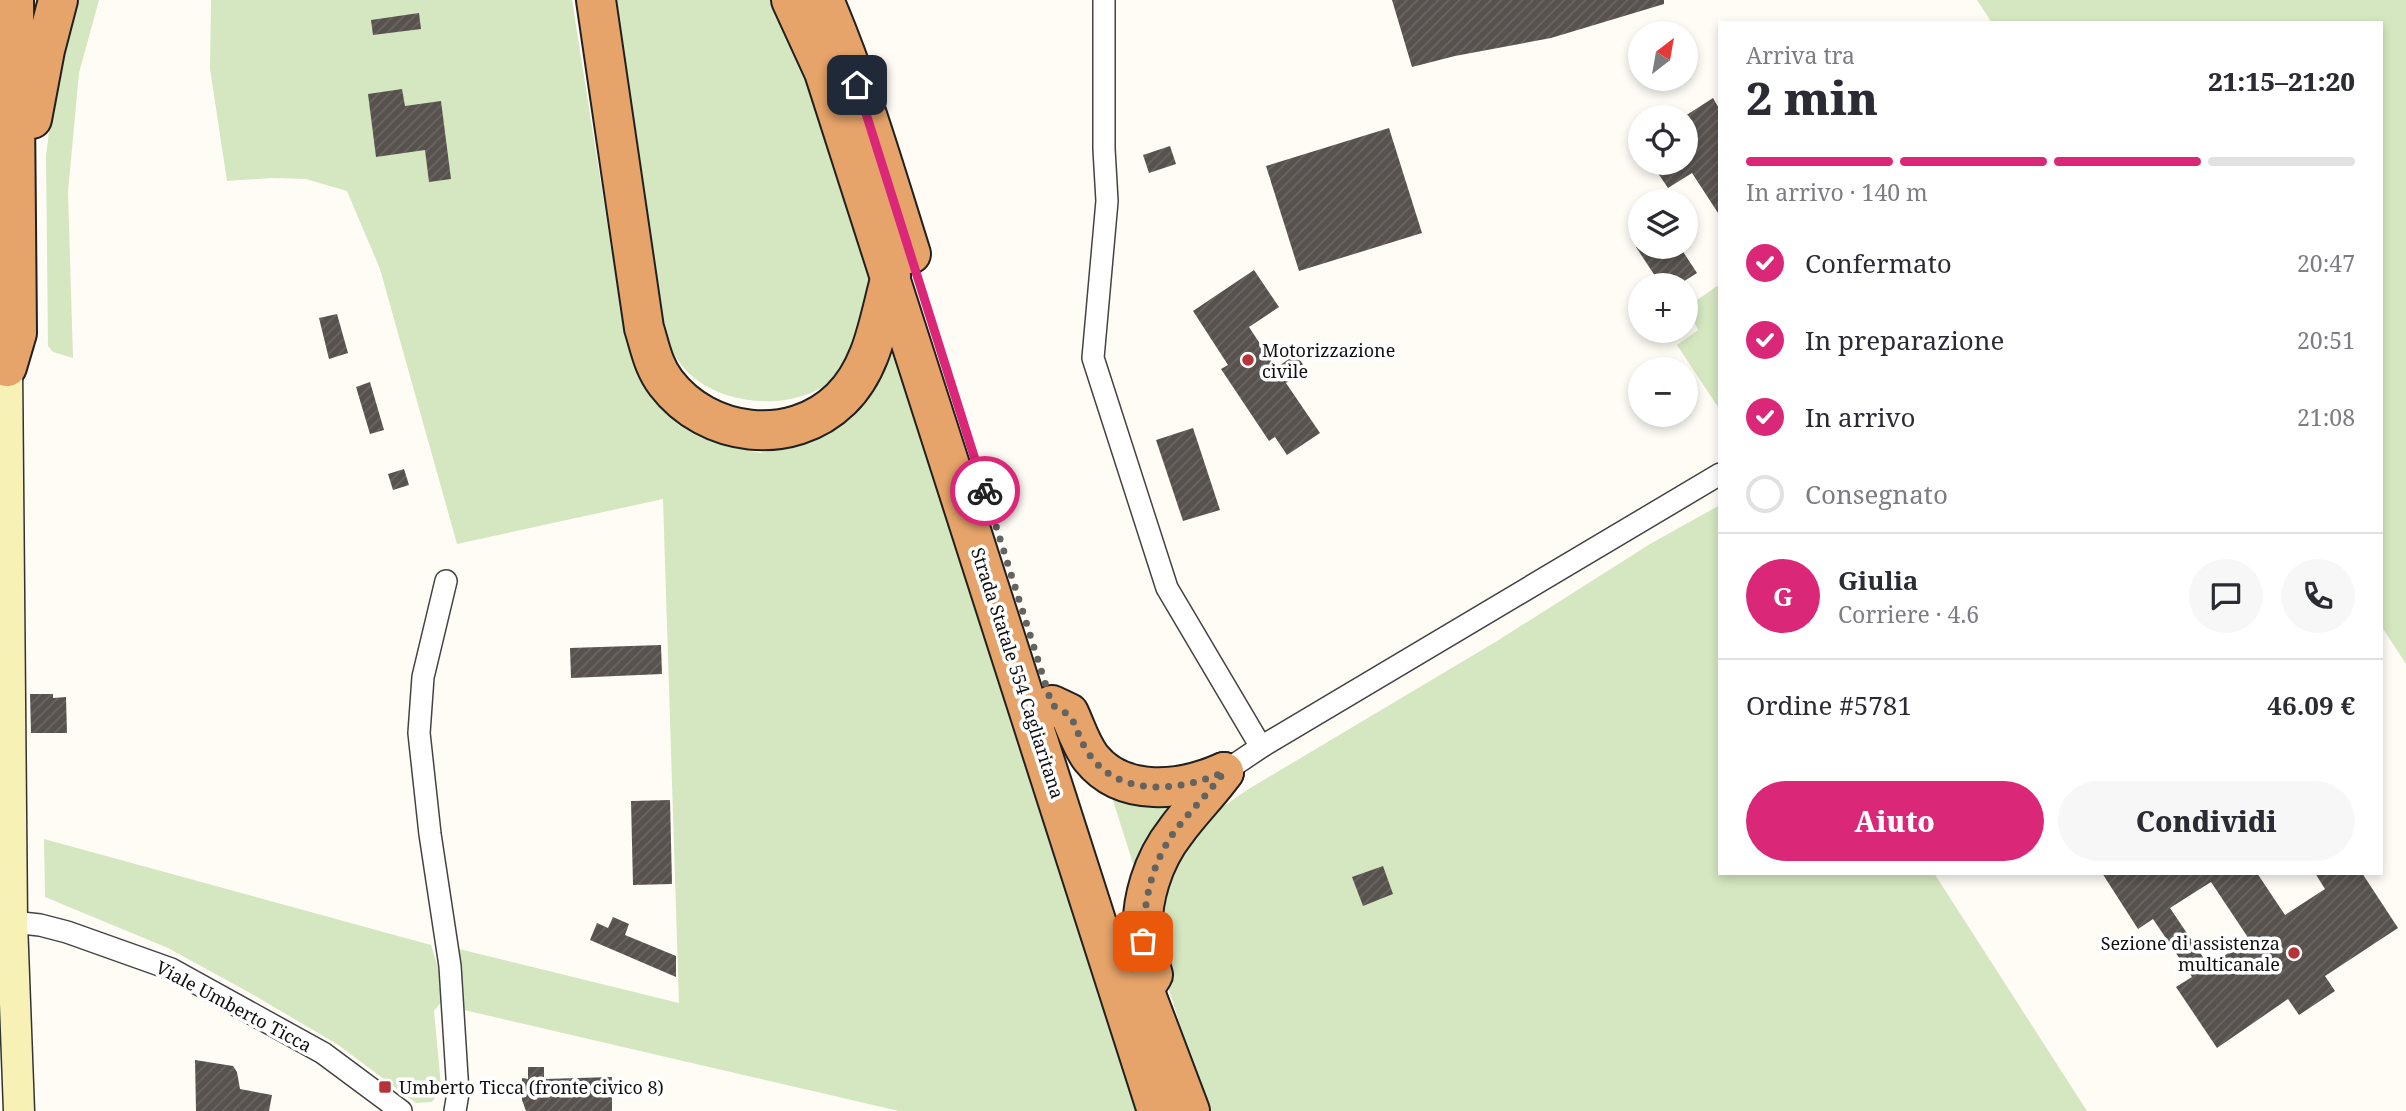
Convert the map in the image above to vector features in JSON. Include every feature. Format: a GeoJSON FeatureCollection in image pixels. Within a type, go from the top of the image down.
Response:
{"type":"FeatureCollection","features":[{"type":"Feature","properties":{"kind":"highway"},"geometry":{"type":"LineString","coordinates":[[4,356],[16,333],[14,0]]}},
{"type":"Feature","properties":{"kind":"highway"},"geometry":{"type":"LineString","coordinates":[[16,272],[29,243],[30,139],[34,104],[58,0]]}},
{"type":"Feature","properties":{"kind":"highway","name":"Strada Statale 554 Cagliaritana"},"geometry":{"type":"LineString","coordinates":[[791,0],[824,72],[1157,1111]]}},
{"type":"Feature","properties":{"kind":"highway","name":"Strada Statale 554 Cagliaritana"},"geometry":{"type":"LineString","coordinates":[[824,0],[873,131],[1052,705],[1144,989],[1190,1111]]}},
{"type":"Feature","properties":{"kind":"highway"},"geometry":{"type":"LineString","coordinates":[[844,0],[864,63],[873,131]]}},
{"type":"Feature","properties":{"kind":"highway"},"geometry":{"type":"LineString","coordinates":[[596,8],[644,328],[654,363],[677,396],[698,413],[723,425],[749,431],[775,430],[802,424],[821,414],[841,399],[860,375],[869,355],[891,276]]}},
{"type":"Feature","properties":{"kind":"highway"},"geometry":{"type":"LineString","coordinates":[[1052,705],[1069,713],[1085,748],[1100,767],[1126,783],[1150,788],[1161,787],[1200,780],[1224,772]]}},
{"type":"Feature","properties":{"kind":"highway"},"geometry":{"type":"LineString","coordinates":[[1144,989],[1153,975],[1143,941],[1146,900],[1155,867],[1176,829],[1224,772]]}},
{"type":"Feature","properties":{"kind":"main road"},"geometry":{"type":"LineString","coordinates":[[4,356],[12,922],[19,1111]]}},
{"type":"Feature","properties":{"kind":"street"},"geometry":{"type":"LineString","coordinates":[[1104,0],[1104,149],[1107,201],[1093,358],[1167,587],[1261,747]]}},
{"type":"Feature","properties":{"kind":"street"},"geometry":{"type":"LineString","coordinates":[[1224,772],[1261,747],[1718,475]]}},
{"type":"Feature","properties":{"kind":"street"},"geometry":{"type":"LineString","coordinates":[[446,581],[423,677],[419,733],[430,834],[450,966],[458,1093],[455,1111]]}},
{"type":"Feature","properties":{"kind":"street","name":"Viale Umberto Ticca"},"geometry":{"type":"LineString","coordinates":[[12,922],[67,932],[171,969],[323,1053],[401,1111]]}},
{"type":"Feature","properties":{"kind":"green space"},"geometry":{"type":"Polygon","coordinates":[[[75,0],[99,0],[79,73],[68,192],[73,358],[53,352],[48,346],[46,156],[53,99],[75,0]]]}},
{"type":"Feature","properties":{"kind":"green space"},"geometry":{"type":"Polygon","coordinates":[[[211,0],[572,0],[621,311],[650,387],[679,425],[711,441],[760,453],[808,442],[851,415],[891,340],[1136,1111],[899,1111],[464,1010],[459,949],[679,1003],[663,499],[457,544],[380,269],[347,191],[306,179],[227,181],[210,69],[211,0]]]}},
{"type":"Feature","properties":{"kind":"green space"},"geometry":{"type":"Polygon","coordinates":[[[614,0],[781,0],[873,277],[872,309],[867,322],[840,372],[822,387],[787,400],[748,400],[730,396],[712,389],[689,373],[666,340],[653,313],[614,0]]]}},
{"type":"Feature","properties":{"kind":"green space"},"geometry":{"type":"Polygon","coordinates":[[[1977,0],[2406,0],[2406,664],[2383,629],[2383,21],[1991,21],[1977,0]]]}},
{"type":"Feature","properties":{"kind":"green space"},"geometry":{"type":"Polygon","coordinates":[[[1718,285],[1718,407],[1698,377],[1698,357],[1685,357],[1677,345],[1698,343],[1698,299],[1718,285]]]}},
{"type":"Feature","properties":{"kind":"green space"},"geometry":{"type":"Polygon","coordinates":[[[1718,506],[1718,875],[1935,875],[2087,1111],[1207,1111],[1154,942],[1159,891],[1205,819],[1247,790],[1497,641],[1650,544],[1718,506]]]}},
{"type":"Feature","properties":{"kind":"green space"},"geometry":{"type":"Polygon","coordinates":[[[1107,781],[1200,784],[1140,886],[1107,781]]]}},
{"type":"Feature","properties":{"kind":"green space"},"geometry":{"type":"Polygon","coordinates":[[[44,839],[431,945],[439,971],[441,1002],[434,1011],[441,1085],[438,1094],[432,1102],[416,1103],[337,1044],[250,993],[168,948],[45,897],[44,839]]]}},
{"type":"Feature","properties":{"kind":"building"},"geometry":{"type":"Polygon","coordinates":[[[1392,0],[1664,0],[1664,4],[1551,38],[1412,67],[1392,0]]]}},
{"type":"Feature","properties":{"kind":"building"},"geometry":{"type":"Polygon","coordinates":[[[419,13],[421,29],[373,35],[371,20],[419,13]]]}},
{"type":"Feature","properties":{"kind":"building"},"geometry":{"type":"Polygon","coordinates":[[[402,89],[405,106],[441,101],[451,179],[429,182],[425,150],[376,157],[368,94],[402,89]]]}},
{"type":"Feature","properties":{"kind":"building"},"geometry":{"type":"Polygon","coordinates":[[[1713,98],[1718,107],[1718,213],[1693,175],[1698,175],[1698,108],[1713,98]]]}},
{"type":"Feature","properties":{"kind":"building"},"geometry":{"type":"Polygon","coordinates":[[[1389,128],[1422,233],[1299,271],[1266,166],[1389,128]]]}},
{"type":"Feature","properties":{"kind":"building"},"geometry":{"type":"Polygon","coordinates":[[[1170,146],[1176,164],[1149,173],[1143,155],[1170,146]]]}},
{"type":"Feature","properties":{"kind":"building"},"geometry":{"type":"Polygon","coordinates":[[[1659,175],[1689,175],[1668,188],[1659,175]]]}},
{"type":"Feature","properties":{"kind":"building"},"geometry":{"type":"Polygon","coordinates":[[[1644,259],[1688,259],[1697,273],[1653,273],[1644,259]]]}},
{"type":"Feature","properties":{"kind":"building","name":"Motorizzazione civile"},"geometry":{"type":"Polygon","coordinates":[[[1254,270],[1279,307],[1249,327],[1276,368],[1296,354],[1306,369],[1286,383],[1320,433],[1287,455],[1275,437],[1269,441],[1221,369],[1228,365],[1193,311],[1254,270]]]}},
{"type":"Feature","properties":{"kind":"building"},"geometry":{"type":"Polygon","coordinates":[[[337,314],[348,353],[329,359],[319,318],[337,314]]]}},
{"type":"Feature","properties":{"kind":"building"},"geometry":{"type":"Polygon","coordinates":[[[370,382],[384,430],[370,434],[356,387],[370,382]]]}},
{"type":"Feature","properties":{"kind":"building"},"geometry":{"type":"Polygon","coordinates":[[[1193,428],[1220,510],[1183,521],[1156,440],[1193,428]]]}},
{"type":"Feature","properties":{"kind":"building"},"geometry":{"type":"Polygon","coordinates":[[[404,469],[409,485],[393,490],[388,474],[404,469]]]}},
{"type":"Feature","properties":{"kind":"building"},"geometry":{"type":"Polygon","coordinates":[[[661,645],[662,674],[571,678],[570,648],[661,645]]]}},
{"type":"Feature","properties":{"kind":"building"},"geometry":{"type":"Polygon","coordinates":[[[30,694],[66,697],[67,733],[31,733],[30,694]]]}},
{"type":"Feature","properties":{"kind":"building"},"geometry":{"type":"Polygon","coordinates":[[[670,800],[672,884],[633,885],[631,801],[670,800]]]}},
{"type":"Feature","properties":{"kind":"building"},"geometry":{"type":"Polygon","coordinates":[[[1383,866],[1393,894],[1363,906],[1352,877],[1383,866]]]}},
{"type":"Feature","properties":{"kind":"building","name":"Sezione di assistenza multicanale"},"geometry":{"type":"Polygon","coordinates":[[[2103,875],[2258,875],[2285,915],[2325,889],[2316,875],[2363,875],[2398,928],[2325,976],[2335,991],[2299,1015],[2288,999],[2217,1048],[2176,987],[2192,977],[2153,919],[2138,929],[2103,875]],[[2211,882],[2170,908],[2209,966],[2249,939],[2211,882]]]}},
{"type":"Feature","properties":{"kind":"building"},"geometry":{"type":"Polygon","coordinates":[[[613,917],[629,924],[625,935],[676,956],[676,977],[590,940],[597,923],[608,928],[613,917]]]}},
{"type":"Feature","properties":{"kind":"building"},"geometry":{"type":"Polygon","coordinates":[[[195,1060],[233,1066],[240,1089],[272,1095],[269,1111],[196,1111],[195,1060]]]}},
{"type":"Feature","properties":{"kind":"building"},"geometry":{"type":"Polygon","coordinates":[[[528,1067],[544,1067],[544,1079],[612,1077],[612,1111],[526,1111],[522,1100],[522,1078],[528,1079],[528,1067]]]}},
{"type":"Feature","properties":{"kind":"way so far"},"geometry":{"type":"LineString","coordinates":[[985,491],[1052,705],[1069,713],[1091,757],[1111,776],[1126,783],[1150,788],[1188,783],[1224,772],[1165,846],[1149,884],[1143,919],[1143,941]]}},
{"type":"Feature","properties":{"kind":"place","name":"Motorizzazione civile"},"geometry":{"type":"Point","coordinates":[1248,360]}},
{"type":"Feature","properties":{"kind":"place","name":"Sezione di assistenza multicanale"},"geometry":{"type":"Point","coordinates":[2294,953]}},
{"type":"Feature","properties":{"kind":"place","name":"Umberto Ticca (fronte civico 8)"},"geometry":{"type":"Point","coordinates":[385,1087]}},
{"type":"Feature","properties":{"kind":"route"},"geometry":{"type":"LineString","coordinates":[[857,85],[985,491]]}}]}
